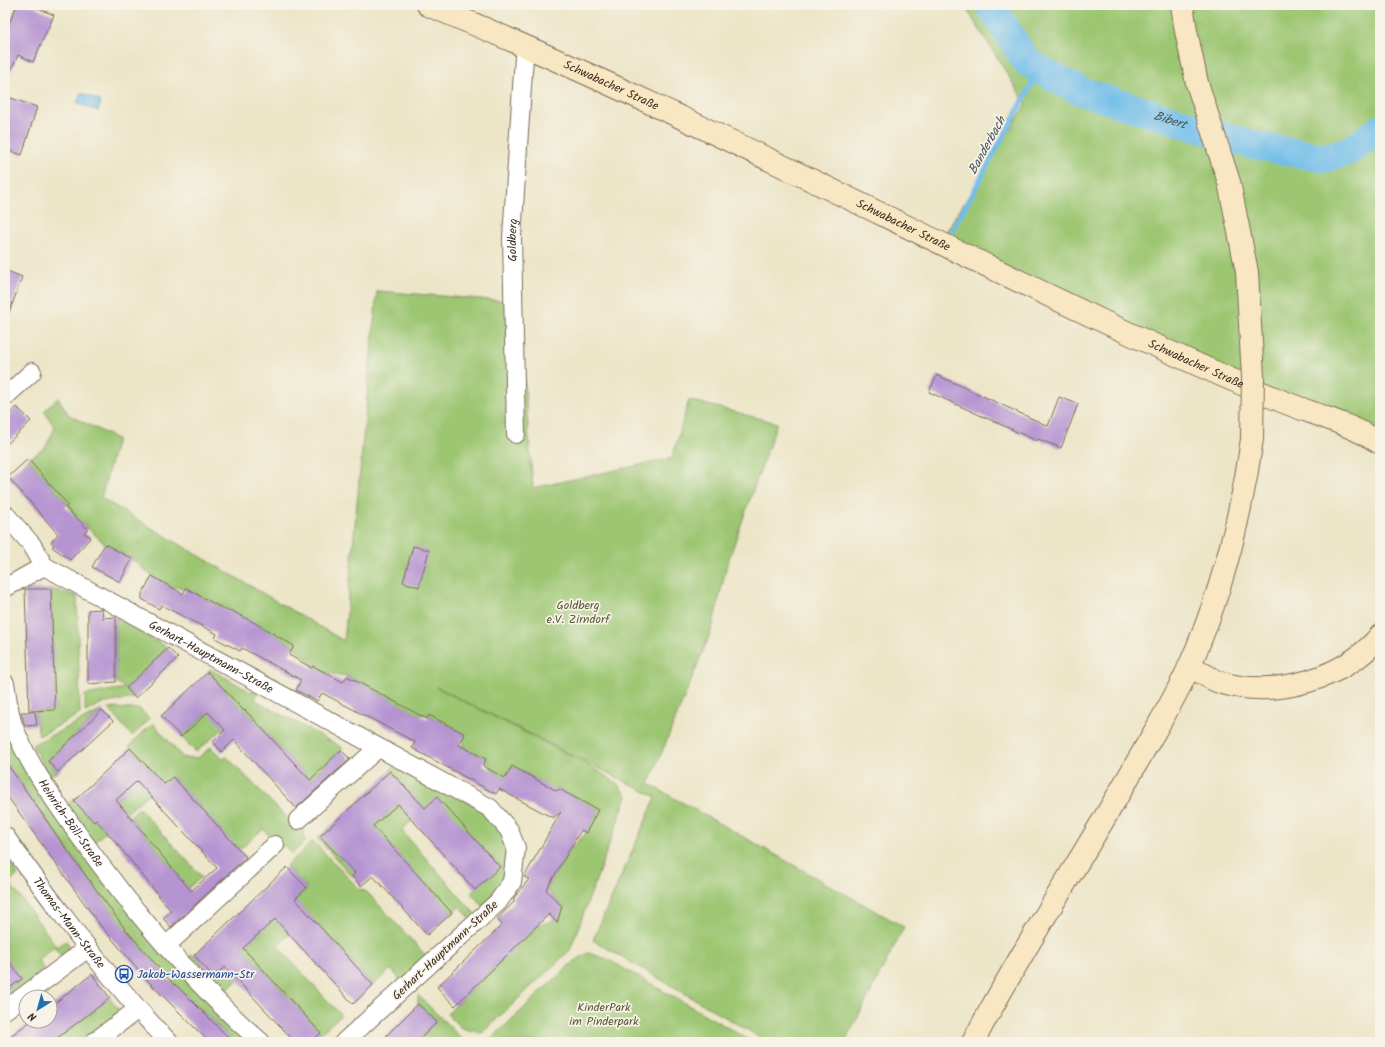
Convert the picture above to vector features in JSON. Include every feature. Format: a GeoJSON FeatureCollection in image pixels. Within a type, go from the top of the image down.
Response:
{"type":"FeatureCollection","features":[{"type":"Feature","properties":{"kind":"street","name":"Schwabacher Straße"},"geometry":{"type":"LineString","coordinates":[[428,5],[527,47],[698,126],[1214,373],[1339,423],[1380,444]]}},
{"type":"Feature","properties":{"kind":"street"},"geometry":{"type":"LineString","coordinates":[[973,1042],[1042,921],[1105,820],[1171,703],[1208,621],[1233,546],[1246,481],[1252,439],[1253,377],[1247,272],[1229,182],[1198,83],[1186,31],[1182,5]]}},
{"type":"Feature","properties":{"kind":"street","name":"Goldberg"},"geometry":{"type":"LineString","coordinates":[[516,434],[512,237],[524,57],[527,47]]}},
{"type":"Feature","properties":{"kind":"street"},"geometry":{"type":"LineString","coordinates":[[5,397],[32,372]]}},
{"type":"Feature","properties":{"kind":"street"},"geometry":{"type":"LineString","coordinates":[[5,514],[32,545],[44,566],[5,588]]}},
{"type":"Feature","properties":{"kind":"street","name":"Gerhart-Hauptmann-Straße"},"geometry":{"type":"LineString","coordinates":[[44,566],[490,808],[509,830],[516,848],[515,864],[512,882],[498,902],[344,1042]]}},
{"type":"Feature","properties":{"kind":"street"},"geometry":{"type":"LineString","coordinates":[[1189,666],[1227,684],[1241,687],[1278,687],[1309,681],[1341,667],[1362,653],[1380,636]]}},
{"type":"Feature","properties":{"kind":"street","name":"Heinrich-Böll-Straße"},"geometry":{"type":"LineString","coordinates":[[5,684],[13,724],[23,747],[49,792],[126,898],[166,946],[240,1024],[261,1042]]}},
{"type":"Feature","properties":{"kind":"street"},"geometry":{"type":"LineString","coordinates":[[298,820],[378,748]]}},
{"type":"Feature","properties":{"kind":"street","name":"Thomas-Mann-Straße"},"geometry":{"type":"LineString","coordinates":[[5,836],[23,863],[88,948],[138,1009],[170,1042]]}},
{"type":"Feature","properties":{"kind":"street"},"geometry":{"type":"LineString","coordinates":[[166,946],[275,845]]}},
{"type":"Feature","properties":{"kind":"street"},"geometry":{"type":"LineString","coordinates":[[5,1010],[88,948]]}},
{"type":"Feature","properties":{"kind":"street"},"geometry":{"type":"LineString","coordinates":[[94,1042],[138,1009]]}},
{"type":"Feature","properties":{"kind":"green space"},"geometry":{"type":"Polygon","coordinates":[[[964,5],[1380,5],[1380,428],[1211,370],[944,235],[1026,104],[964,5]]]}},
{"type":"Feature","properties":{"kind":"green space","name":"Goldberg e.V. Zirndorf"},"geometry":{"type":"Polygon","coordinates":[[[377,291],[518,302],[533,488],[672,458],[689,400],[777,423],[727,564],[712,629],[649,784],[904,927],[845,1042],[768,1042],[593,940],[656,797],[436,687],[587,764],[617,783],[627,796],[570,950],[482,1033],[461,1028],[447,1014],[538,925],[553,920],[558,915],[562,906],[547,889],[569,850],[586,833],[598,810],[559,789],[546,794],[538,780],[512,766],[505,778],[489,766],[486,759],[462,746],[465,734],[429,715],[417,714],[347,676],[326,673],[313,666],[294,646],[230,610],[214,604],[186,588],[171,587],[152,576],[132,559],[105,544],[75,516],[68,505],[28,459],[45,448],[55,428],[44,411],[58,398],[69,415],[117,439],[101,498],[344,641],[377,291]]]}},
{"type":"Feature","properties":{"kind":"green space"},"geometry":{"type":"Polygon","coordinates":[[[51,589],[77,596],[80,714],[39,736],[35,712],[55,709],[51,589]]]}},
{"type":"Feature","properties":{"kind":"green space"},"geometry":{"type":"Polygon","coordinates":[[[116,617],[168,648],[126,688],[135,698],[100,704],[85,712],[85,695],[125,688],[116,682],[116,617]]]}},
{"type":"Feature","properties":{"kind":"green space"},"geometry":{"type":"Polygon","coordinates":[[[210,669],[251,692],[254,687],[257,695],[255,700],[343,748],[310,780],[245,710],[196,752],[181,737],[228,694],[207,672],[210,669]]]}},
{"type":"Feature","properties":{"kind":"green space"},"geometry":{"type":"Polygon","coordinates":[[[108,708],[140,709],[150,719],[132,736],[108,708]]]}},
{"type":"Feature","properties":{"kind":"green space"},"geometry":{"type":"Polygon","coordinates":[[[102,710],[48,761],[58,772],[45,776],[43,765],[32,745],[102,710]]]}},
{"type":"Feature","properties":{"kind":"green space"},"geometry":{"type":"Polygon","coordinates":[[[5,720],[180,967],[155,989],[151,984],[163,973],[126,930],[93,886],[5,761],[5,720]]]}},
{"type":"Feature","properties":{"kind":"green space"},"geometry":{"type":"Polygon","coordinates":[[[153,723],[183,758],[198,758],[211,747],[223,759],[227,757],[287,818],[302,828],[304,831],[305,842],[292,854],[284,845],[280,848],[263,829],[239,850],[173,777],[151,796],[148,794],[91,845],[65,807],[73,799],[94,821],[150,769],[129,746],[153,723]]]}},
{"type":"Feature","properties":{"kind":"green space"},"geometry":{"type":"Polygon","coordinates":[[[397,764],[487,812],[504,833],[511,854],[506,880],[484,907],[471,893],[500,867],[437,798],[401,830],[476,915],[471,919],[460,906],[452,913],[388,843],[352,876],[317,838],[320,835],[341,857],[410,792],[390,770],[397,764]]]}},
{"type":"Feature","properties":{"kind":"green space"},"geometry":{"type":"Polygon","coordinates":[[[139,808],[202,877],[188,888],[130,816],[139,808]]]}},
{"type":"Feature","properties":{"kind":"green space"},"geometry":{"type":"Polygon","coordinates":[[[313,841],[359,889],[367,892],[428,958],[402,982],[391,969],[373,985],[310,916],[277,946],[341,1015],[321,1033],[257,963],[219,997],[185,960],[192,954],[213,976],[223,967],[307,888],[286,866],[313,841]]]}},
{"type":"Feature","properties":{"kind":"green space"},"geometry":{"type":"Polygon","coordinates":[[[5,856],[18,875],[9,882],[57,947],[66,941],[72,950],[63,958],[54,947],[38,960],[45,971],[22,989],[18,989],[18,992],[5,1002],[5,991],[22,979],[5,957],[5,856]]]}},
{"type":"Feature","properties":{"kind":"green space","name":"KinderPark im Pinderpark"},"geometry":{"type":"Polygon","coordinates":[[[588,953],[607,959],[753,1042],[488,1042],[574,961],[588,953]]]}},
{"type":"Feature","properties":{"kind":"green space"},"geometry":{"type":"Polygon","coordinates":[[[184,971],[255,1042],[234,1042],[175,984],[162,996],[160,993],[184,971]]]}},
{"type":"Feature","properties":{"kind":"green space"},"geometry":{"type":"Polygon","coordinates":[[[418,995],[465,1042],[417,1042],[437,1022],[418,1004],[418,995]]]}},
{"type":"Feature","properties":{"kind":"green space"},"geometry":{"type":"Polygon","coordinates":[[[110,998],[120,1012],[82,1042],[52,1042],[110,998]]]}},
{"type":"Feature","properties":{"kind":"water"},"geometry":{"type":"Polygon","coordinates":[[[81,93],[101,101],[98,111],[77,103],[81,93]]]}},
{"type":"Feature","properties":{"kind":"building"},"geometry":{"type":"Polygon","coordinates":[[[17,5],[30,5],[54,15],[33,62],[18,55],[5,84],[5,33],[17,5]]]}},
{"type":"Feature","properties":{"kind":"building"},"geometry":{"type":"Polygon","coordinates":[[[5,96],[37,107],[22,155],[5,149],[5,96]]]}},
{"type":"Feature","properties":{"kind":"building"},"geometry":{"type":"Polygon","coordinates":[[[5,270],[22,277],[8,316],[5,316],[5,270]]]}},
{"type":"Feature","properties":{"kind":"building"},"geometry":{"type":"Polygon","coordinates":[[[937,375],[1048,426],[1059,397],[1078,404],[1061,448],[1038,439],[1037,441],[929,392],[937,375]]]}},
{"type":"Feature","properties":{"kind":"building"},"geometry":{"type":"Polygon","coordinates":[[[17,407],[31,421],[5,446],[5,418],[17,407]]]}},
{"type":"Feature","properties":{"kind":"building"},"geometry":{"type":"Polygon","coordinates":[[[28,459],[68,505],[65,507],[88,529],[84,533],[91,537],[70,560],[52,547],[54,545],[51,542],[58,534],[8,477],[28,459]]]}},
{"type":"Feature","properties":{"kind":"building"},"geometry":{"type":"Polygon","coordinates":[[[105,544],[132,559],[120,582],[92,567],[105,544]]]}},
{"type":"Feature","properties":{"kind":"building"},"geometry":{"type":"Polygon","coordinates":[[[413,546],[429,550],[419,587],[403,582],[413,546]]]}},
{"type":"Feature","properties":{"kind":"building"},"geometry":{"type":"Polygon","coordinates":[[[152,576],[183,594],[186,588],[229,612],[230,610],[255,623],[294,646],[289,655],[312,668],[313,666],[343,682],[347,676],[427,719],[429,715],[465,734],[459,745],[486,759],[483,766],[505,778],[512,766],[557,791],[559,789],[598,810],[586,833],[581,830],[546,890],[562,906],[557,923],[549,914],[455,1006],[437,987],[502,925],[497,919],[515,901],[513,899],[529,879],[524,877],[561,812],[553,818],[499,789],[496,794],[412,748],[415,742],[322,693],[317,701],[296,690],[301,680],[242,648],[240,651],[215,638],[217,634],[161,605],[159,609],[142,599],[142,594],[152,576]]]}},
{"type":"Feature","properties":{"kind":"building"},"geometry":{"type":"Polygon","coordinates":[[[25,589],[51,589],[55,710],[29,711],[25,589]]]}},
{"type":"Feature","properties":{"kind":"building"},"geometry":{"type":"Polygon","coordinates":[[[102,609],[103,618],[116,617],[116,682],[88,684],[88,610],[102,609]]]}},
{"type":"Feature","properties":{"kind":"building"},"geometry":{"type":"Polygon","coordinates":[[[168,648],[178,658],[135,698],[126,688],[168,648]]]}},
{"type":"Feature","properties":{"kind":"building"},"geometry":{"type":"Polygon","coordinates":[[[208,672],[310,780],[341,750],[350,759],[296,808],[234,740],[222,752],[213,742],[225,730],[208,712],[181,737],[161,716],[208,672]]]}},
{"type":"Feature","properties":{"kind":"building"},"geometry":{"type":"Polygon","coordinates":[[[102,710],[113,721],[58,772],[48,761],[102,710]]]}},
{"type":"Feature","properties":{"kind":"building"},"geometry":{"type":"Polygon","coordinates":[[[21,712],[35,712],[37,725],[25,726],[21,712]]]}},
{"type":"Feature","properties":{"kind":"building"},"geometry":{"type":"Polygon","coordinates":[[[130,748],[164,784],[173,777],[246,857],[171,927],[163,918],[171,911],[96,820],[94,822],[74,801],[130,748]],[[137,781],[116,800],[191,891],[217,868],[137,781]]]}},
{"type":"Feature","properties":{"kind":"building"},"geometry":{"type":"Polygon","coordinates":[[[5,761],[72,857],[126,930],[174,985],[175,984],[233,1042],[209,1042],[149,982],[100,925],[5,793],[5,761]]]}},
{"type":"Feature","properties":{"kind":"building"},"geometry":{"type":"Polygon","coordinates":[[[390,771],[425,808],[437,797],[500,867],[475,890],[398,804],[373,826],[452,913],[427,935],[373,876],[361,886],[352,876],[355,873],[320,836],[390,771]]]}},
{"type":"Feature","properties":{"kind":"building"},"geometry":{"type":"Polygon","coordinates":[[[287,867],[307,888],[295,899],[373,985],[353,1004],[275,919],[243,948],[321,1033],[311,1042],[295,1042],[225,967],[213,976],[194,955],[287,867]]]}},
{"type":"Feature","properties":{"kind":"building"},"geometry":{"type":"Polygon","coordinates":[[[5,956],[22,979],[5,991],[5,956]]]}},
{"type":"Feature","properties":{"kind":"building"},"geometry":{"type":"Polygon","coordinates":[[[92,974],[110,998],[52,1042],[5,1042],[5,1040],[20,1029],[58,1029],[58,1001],[92,974]]]}},
{"type":"Feature","properties":{"kind":"building"},"geometry":{"type":"Polygon","coordinates":[[[418,1004],[437,1022],[417,1042],[380,1042],[418,1004]]]}},
{"type":"Feature","properties":{"kind":"waterway","name":"Bibert"},"geometry":{"type":"LineString","coordinates":[[990,5],[1027,62],[1080,91],[1253,145],[1325,158],[1349,151],[1380,129]]}},
{"type":"Feature","properties":{"kind":"waterway","name":"Banderbach"},"geometry":{"type":"LineString","coordinates":[[952,231],[1040,69]]}},
{"type":"Feature","properties":{"kind":"place","name":"Jakob-Wassermann-Str"},"geometry":{"type":"Point","coordinates":[124,974]}}]}
